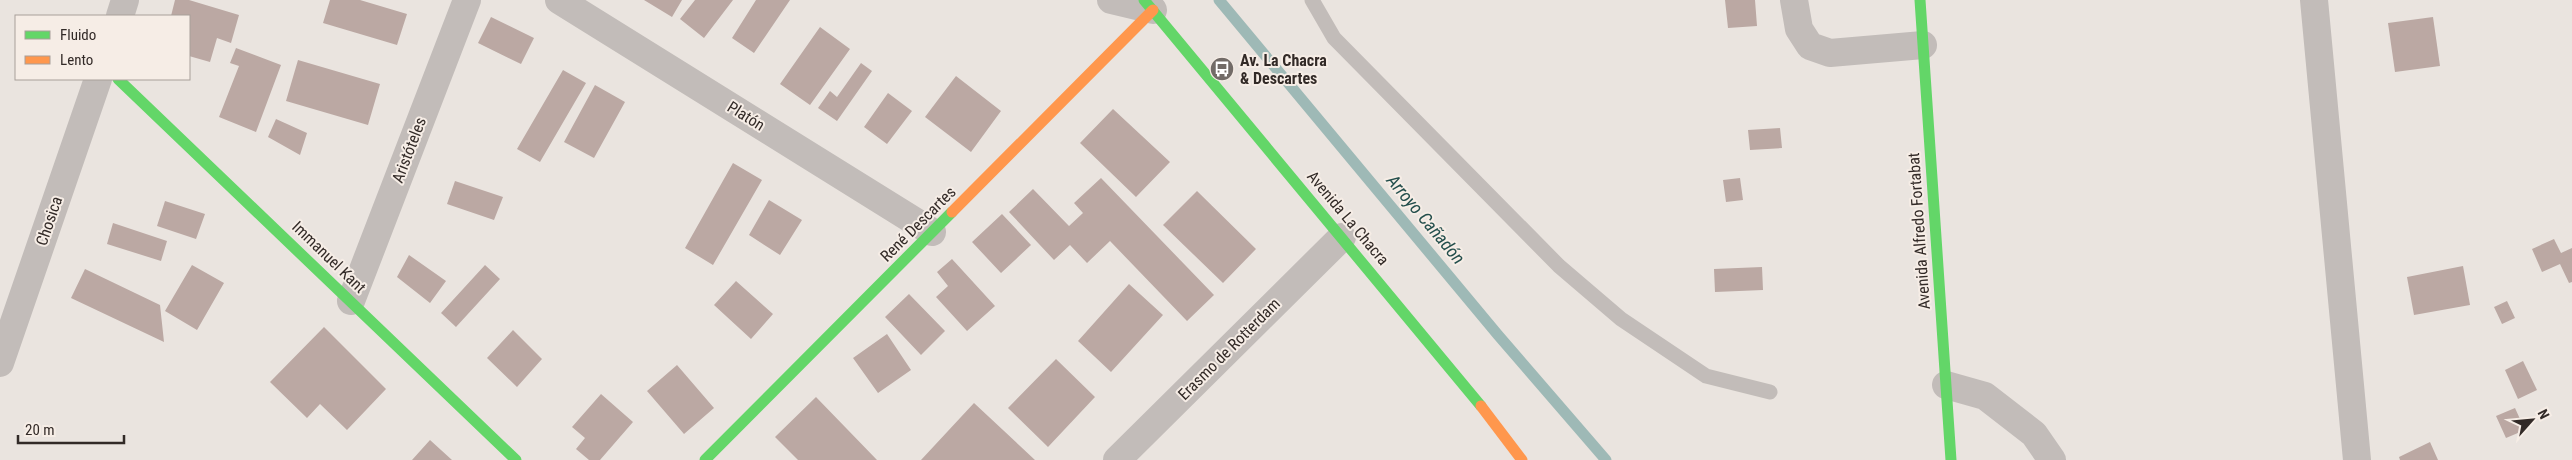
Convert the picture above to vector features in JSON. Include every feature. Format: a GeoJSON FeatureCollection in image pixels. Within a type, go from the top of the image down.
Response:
{"type":"FeatureCollection","features":[{"type":"Feature","properties":{"kind":"main road","name":"Avenida Alfredo Fortabat"},"geometry":{"type":"LineString","coordinates":[[1920,0],[1951,460]]}},
{"type":"Feature","properties":{"kind":"main road","name":"René Descartes"},"geometry":{"type":"LineString","coordinates":[[706,460],[932,232],[1148,5]]}},
{"type":"Feature","properties":{"kind":"main road","name":"Avenida La Chacra"},"geometry":{"type":"LineString","coordinates":[[1148,5],[1461,379],[1522,460]]}},
{"type":"Feature","properties":{"kind":"main road","name":"Immanuel Kant"},"geometry":{"type":"LineString","coordinates":[[119,80],[516,460]]}},
{"type":"Feature","properties":{"kind":"street"},"geometry":{"type":"LineString","coordinates":[[120,15],[125,0]]}},
{"type":"Feature","properties":{"kind":"street","name":"Aristóteles"},"geometry":{"type":"LineString","coordinates":[[351,300],[467,0]]}},
{"type":"Feature","properties":{"kind":"street","name":"Platón"},"geometry":{"type":"LineString","coordinates":[[559,0],[932,232]]}},
{"type":"Feature","properties":{"kind":"street"},"geometry":{"type":"LineString","coordinates":[[1111,0],[1148,5]]}},
{"type":"Feature","properties":{"kind":"street"},"geometry":{"type":"LineString","coordinates":[[1794,0],[1799,29],[1810,46],[1830,53],[1923,45]]}},
{"type":"Feature","properties":{"kind":"street"},"geometry":{"type":"LineString","coordinates":[[2314,0],[2357,460]]}},
{"type":"Feature","properties":{"kind":"street","name":"Chosica"},"geometry":{"type":"LineString","coordinates":[[0,363],[98,80]]}},
{"type":"Feature","properties":{"kind":"street","name":"Erasmo de Rotterdam"},"geometry":{"type":"LineString","coordinates":[[1117,460],[1342,237]]}},
{"type":"Feature","properties":{"kind":"street"},"geometry":{"type":"LineString","coordinates":[[1946,385],[1985,396],[2034,434],[2052,460]]}},
{"type":"Feature","properties":{"kind":"lane"},"geometry":{"type":"LineString","coordinates":[[1312,0],[1334,38],[1559,266],[1621,319],[1706,376],[1770,392]]}},
{"type":"Feature","properties":{"kind":"building"},"geometry":{"type":"Polygon","coordinates":[[[175,0],[189,0],[239,15],[231,43],[217,38],[210,62],[190,56],[190,15],[171,15],[175,0]]]}},
{"type":"Feature","properties":{"kind":"building"},"geometry":{"type":"Polygon","coordinates":[[[330,0],[360,0],[407,14],[397,45],[323,23],[330,0]]]}},
{"type":"Feature","properties":{"kind":"building"},"geometry":{"type":"Polygon","coordinates":[[[644,0],[682,0],[672,17],[644,0]]]}},
{"type":"Feature","properties":{"kind":"building"},"geometry":{"type":"Polygon","coordinates":[[[695,0],[733,0],[704,38],[680,19],[695,0]]]}},
{"type":"Feature","properties":{"kind":"building"},"geometry":{"type":"Polygon","coordinates":[[[756,0],[790,0],[754,53],[732,38],[756,0]]]}},
{"type":"Feature","properties":{"kind":"building"},"geometry":{"type":"Polygon","coordinates":[[[1725,0],[1755,0],[1757,26],[1728,28],[1725,0]]]}},
{"type":"Feature","properties":{"kind":"building"},"geometry":{"type":"Polygon","coordinates":[[[491,17],[534,38],[521,64],[478,43],[491,17]]]}},
{"type":"Feature","properties":{"kind":"building"},"geometry":{"type":"Polygon","coordinates":[[[2433,17],[2440,66],[2395,72],[2388,23],[2433,17]]]}},
{"type":"Feature","properties":{"kind":"building"},"geometry":{"type":"Polygon","coordinates":[[[820,27],[850,49],[810,105],[780,84],[820,27]]]}},
{"type":"Feature","properties":{"kind":"building"},"geometry":{"type":"Polygon","coordinates":[[[236,48],[281,65],[256,132],[219,117],[239,66],[230,63],[236,48]]]}},
{"type":"Feature","properties":{"kind":"building"},"geometry":{"type":"Polygon","coordinates":[[[298,60],[380,84],[368,125],[286,101],[298,60]]]}},
{"type":"Feature","properties":{"kind":"building"},"geometry":{"type":"Polygon","coordinates":[[[861,63],[872,71],[837,121],[818,108],[830,91],[837,97],[861,63]]]}},
{"type":"Feature","properties":{"kind":"building"},"geometry":{"type":"Polygon","coordinates":[[[563,70],[586,83],[540,162],[517,149],[563,70]]]}},
{"type":"Feature","properties":{"kind":"building"},"geometry":{"type":"Polygon","coordinates":[[[956,76],[1001,111],[971,152],[925,117],[956,76]]]}},
{"type":"Feature","properties":{"kind":"building"},"geometry":{"type":"Polygon","coordinates":[[[595,85],[625,102],[594,158],[564,142],[595,85]]]}},
{"type":"Feature","properties":{"kind":"building"},"geometry":{"type":"Polygon","coordinates":[[[888,93],[912,111],[887,144],[864,127],[888,93]]]}},
{"type":"Feature","properties":{"kind":"building"},"geometry":{"type":"Polygon","coordinates":[[[1113,109],[1170,162],[1136,197],[1080,143],[1113,109]]]}},
{"type":"Feature","properties":{"kind":"building"},"geometry":{"type":"Polygon","coordinates":[[[276,119],[307,133],[300,155],[268,137],[276,119]]]}},
{"type":"Feature","properties":{"kind":"building"},"geometry":{"type":"Polygon","coordinates":[[[1780,128],[1782,148],[1750,150],[1748,130],[1780,128]]]}},
{"type":"Feature","properties":{"kind":"building"},"geometry":{"type":"Polygon","coordinates":[[[733,163],[762,180],[713,265],[685,248],[733,163]]]}},
{"type":"Feature","properties":{"kind":"building"},"geometry":{"type":"Polygon","coordinates":[[[1101,178],[1214,295],[1187,321],[1110,241],[1087,263],[1070,245],[1054,260],[1009,212],[1033,189],[1069,226],[1083,213],[1074,203],[1101,178]]]}},
{"type":"Feature","properties":{"kind":"building"},"geometry":{"type":"Polygon","coordinates":[[[1740,178],[1743,200],[1726,202],[1723,180],[1740,178]]]}},
{"type":"Feature","properties":{"kind":"building"},"geometry":{"type":"Polygon","coordinates":[[[455,181],[503,197],[494,220],[447,204],[455,181]]]}},
{"type":"Feature","properties":{"kind":"building"},"geometry":{"type":"Polygon","coordinates":[[[1197,191],[1256,249],[1223,283],[1163,225],[1197,191]]]}},
{"type":"Feature","properties":{"kind":"building"},"geometry":{"type":"Polygon","coordinates":[[[769,200],[802,220],[780,255],[749,235],[769,200]]]}},
{"type":"Feature","properties":{"kind":"building"},"geometry":{"type":"Polygon","coordinates":[[[165,201],[205,214],[196,239],[157,226],[165,201]]]}},
{"type":"Feature","properties":{"kind":"building"},"geometry":{"type":"Polygon","coordinates":[[[1002,214],[1031,245],[1001,273],[972,242],[1002,214]]]}},
{"type":"Feature","properties":{"kind":"building"},"geometry":{"type":"Polygon","coordinates":[[[113,223],[167,241],[161,261],[107,244],[113,223]]]}},
{"type":"Feature","properties":{"kind":"building"},"geometry":{"type":"Polygon","coordinates":[[[2554,239],[2561,253],[2572,248],[2572,282],[2569,283],[2560,264],[2542,272],[2532,249],[2554,239]]]}},
{"type":"Feature","properties":{"kind":"building"},"geometry":{"type":"Polygon","coordinates":[[[409,255],[446,281],[430,303],[397,277],[409,255]]]}},
{"type":"Feature","properties":{"kind":"building"},"geometry":{"type":"Polygon","coordinates":[[[952,259],[995,306],[967,331],[936,297],[948,286],[937,272],[952,259]]]}},
{"type":"Feature","properties":{"kind":"building"},"geometry":{"type":"Polygon","coordinates":[[[192,265],[224,283],[197,330],[165,311],[192,265]]]}},
{"type":"Feature","properties":{"kind":"building"},"geometry":{"type":"Polygon","coordinates":[[[485,265],[500,279],[456,327],[441,313],[485,265]]]}},
{"type":"Feature","properties":{"kind":"building"},"geometry":{"type":"Polygon","coordinates":[[[2463,266],[2470,305],[2414,315],[2407,277],[2463,266]]]}},
{"type":"Feature","properties":{"kind":"building"},"geometry":{"type":"Polygon","coordinates":[[[1762,267],[1763,290],[1715,292],[1714,269],[1762,267]]]}},
{"type":"Feature","properties":{"kind":"building"},"geometry":{"type":"Polygon","coordinates":[[[85,269],[160,305],[164,342],[71,298],[85,269]]]}},
{"type":"Feature","properties":{"kind":"building"},"geometry":{"type":"Polygon","coordinates":[[[736,281],[773,314],[751,339],[714,305],[736,281]]]}},
{"type":"Feature","properties":{"kind":"building"},"geometry":{"type":"Polygon","coordinates":[[[1129,284],[1163,315],[1111,372],[1078,341],[1129,284]]]}},
{"type":"Feature","properties":{"kind":"building"},"geometry":{"type":"Polygon","coordinates":[[[909,294],[945,331],[921,355],[885,317],[909,294]]]}},
{"type":"Feature","properties":{"kind":"building"},"geometry":{"type":"Polygon","coordinates":[[[2507,301],[2515,318],[2502,324],[2494,307],[2507,301]]]}},
{"type":"Feature","properties":{"kind":"building"},"geometry":{"type":"Polygon","coordinates":[[[324,327],[386,389],[347,430],[320,404],[307,418],[270,382],[324,327]]]}},
{"type":"Feature","properties":{"kind":"building"},"geometry":{"type":"Polygon","coordinates":[[[513,330],[542,359],[517,387],[487,358],[513,330]]]}},
{"type":"Feature","properties":{"kind":"building"},"geometry":{"type":"Polygon","coordinates":[[[887,334],[911,370],[878,393],[853,358],[887,334]]]}},
{"type":"Feature","properties":{"kind":"building"},"geometry":{"type":"Polygon","coordinates":[[[1056,359],[1095,397],[1048,447],[1008,408],[1056,359]]]}},
{"type":"Feature","properties":{"kind":"building"},"geometry":{"type":"Polygon","coordinates":[[[2523,361],[2537,390],[2518,399],[2505,370],[2523,361]]]}},
{"type":"Feature","properties":{"kind":"building"},"geometry":{"type":"Polygon","coordinates":[[[677,365],[714,408],[684,434],[647,391],[677,365]]]}},
{"type":"Feature","properties":{"kind":"building"},"geometry":{"type":"Polygon","coordinates":[[[601,394],[633,422],[600,460],[589,460],[576,449],[585,438],[572,427],[601,394]]]}},
{"type":"Feature","properties":{"kind":"building"},"geometry":{"type":"Polygon","coordinates":[[[816,397],[877,460],[798,460],[775,437],[816,397]]]}},
{"type":"Feature","properties":{"kind":"building"},"geometry":{"type":"Polygon","coordinates":[[[974,403],[1035,460],[921,460],[974,403]]]}},
{"type":"Feature","properties":{"kind":"building"},"geometry":{"type":"Polygon","coordinates":[[[2515,408],[2525,430],[2506,438],[2496,416],[2515,408]]]}},
{"type":"Feature","properties":{"kind":"building"},"geometry":{"type":"Polygon","coordinates":[[[430,440],[452,460],[412,460],[430,440]]]}},
{"type":"Feature","properties":{"kind":"building"},"geometry":{"type":"Polygon","coordinates":[[[2430,442],[2438,460],[2400,460],[2399,457],[2430,442]]]}},
{"type":"Feature","properties":{"kind":"waterway","name":"Arroyo Cañadón"},"geometry":{"type":"LineString","coordinates":[[1219,0],[1498,335],[1606,460]]}},
{"type":"Feature","properties":{"kind":"traffic: fast"},"geometry":{"type":"LineString","coordinates":[[1144,0],[1481,406]]}},
{"type":"Feature","properties":{"kind":"traffic: fast"},"geometry":{"type":"LineString","coordinates":[[1920,0],[1951,460]]}},
{"type":"Feature","properties":{"kind":"traffic: fast"},"geometry":{"type":"LineString","coordinates":[[119,80],[516,460]]}},
{"type":"Feature","properties":{"kind":"traffic: fast"},"geometry":{"type":"LineString","coordinates":[[705,460],[952,212]]}},
{"type":"Feature","properties":{"kind":"traffic: slow"},"geometry":{"type":"LineString","coordinates":[[952,212],[1153,10]]}},
{"type":"Feature","properties":{"kind":"traffic: slow"},"geometry":{"type":"LineString","coordinates":[[1481,406],[1522,460]]}},
{"type":"Feature","properties":{"kind":"place","name":"Av. La Chacra & Descartes"},"geometry":{"type":"Point","coordinates":[1222,69]}}]}
